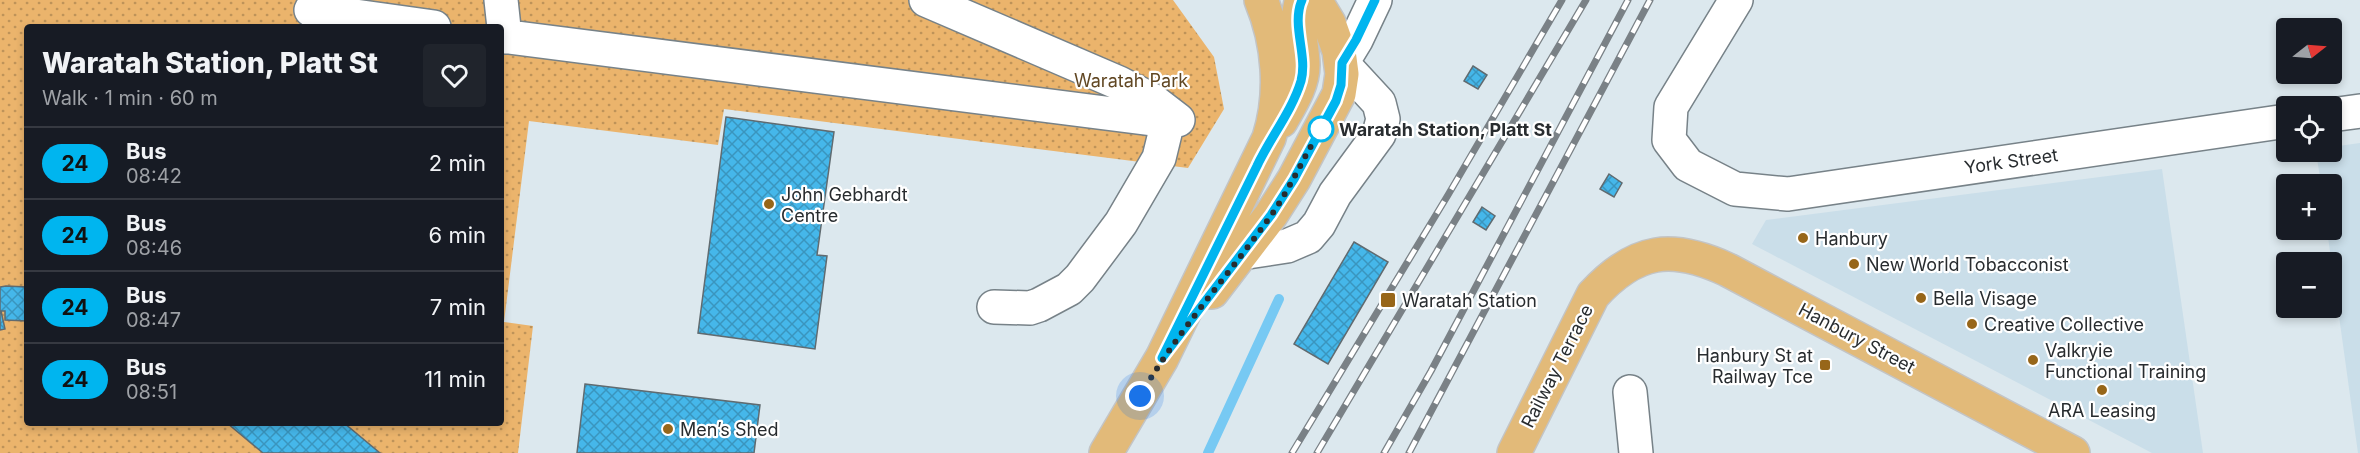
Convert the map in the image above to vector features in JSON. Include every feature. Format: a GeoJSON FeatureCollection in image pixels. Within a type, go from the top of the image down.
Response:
{"type":"FeatureCollection","features":[{"type":"Feature","properties":{"kind":"main road"},"geometry":{"type":"LineString","coordinates":[[1261,0],[1276,60],[1278,94],[1273,127],[1261,158]]}},
{"type":"Feature","properties":{"kind":"main road"},"geometry":{"type":"LineString","coordinates":[[1106,453],[1162,358],[1261,158],[1296,93],[1303,66],[1299,14],[1302,0]]}},
{"type":"Feature","properties":{"kind":"main road"},"geometry":{"type":"LineString","coordinates":[[1162,358],[1271,215],[1294,179],[1336,101],[1341,85],[1342,63],[1335,36],[1315,0]]}},
{"type":"Feature","properties":{"kind":"main road","name":"Hanbury Street"},"geometry":{"type":"LineString","coordinates":[[1634,262],[1648,256],[1673,254],[1696,256],[1711,262],[2064,451]]}},
{"type":"Feature","properties":{"kind":"main road","name":"Railway Terrace"},"geometry":{"type":"LineString","coordinates":[[1514,453],[1593,295],[1606,280],[1634,262]]}},
{"type":"Feature","properties":{"kind":"street"},"geometry":{"type":"LineString","coordinates":[[501,0],[502,24]]}},
{"type":"Feature","properties":{"kind":"street"},"geometry":{"type":"LineString","coordinates":[[926,0],[1119,83],[1152,100],[1184,124]]}},
{"type":"Feature","properties":{"kind":"street"},"geometry":{"type":"LineString","coordinates":[[1241,253],[1287,246],[1308,237],[1320,224],[1335,194],[1378,134],[1383,119],[1379,103],[1342,63],[1375,0]]}},
{"type":"Feature","properties":{"kind":"street","name":"York Street"},"geometry":{"type":"LineString","coordinates":[[1736,0],[1671,107],[1669,140],[1688,165],[1735,189],[1788,194],[2276,122]]}},
{"type":"Feature","properties":{"kind":"street"},"geometry":{"type":"LineString","coordinates":[[310,12],[409,24]]}},
{"type":"Feature","properties":{"kind":"street"},"geometry":{"type":"LineString","coordinates":[[504,37],[1168,121],[1159,158],[1121,223],[1080,278],[1068,290],[1039,305],[1030,308],[994,307]]}},
{"type":"Feature","properties":{"kind":"street"},"geometry":{"type":"LineString","coordinates":[[2342,113],[2360,111]]}},
{"type":"Feature","properties":{"kind":"street"},"geometry":{"type":"LineString","coordinates":[[1630,392],[1636,453]]}},
{"type":"Feature","properties":{"kind":"shaded area"},"geometry":{"type":"Polygon","coordinates":[[[2360,143],[2360,453],[2358,453],[2339,318],[2342,318],[2342,252],[2330,252],[2328,240],[2342,240],[2342,174],[2319,174],[2318,162],[2342,162],[2342,145],[2360,143]]]}},
{"type":"Feature","properties":{"kind":"shaded area"},"geometry":{"type":"Polygon","coordinates":[[[2162,169],[2203,453],[2152,453],[1752,244],[1766,220],[2162,169]]]}},
{"type":"Feature","properties":{"kind":"green space","name":"Waratah Park"},"geometry":{"type":"Polygon","coordinates":[[[0,0],[1173,0],[1214,57],[1224,109],[1188,168],[724,109],[718,145],[529,121],[504,322],[533,326],[518,453],[0,453],[0,0]]]}},
{"type":"Feature","properties":{"kind":"building"},"geometry":{"type":"Polygon","coordinates":[[[1473,66],[1487,75],[1478,89],[1464,81],[1473,66]]]}},
{"type":"Feature","properties":{"kind":"building","name":"John Gebhardt Centre"},"geometry":{"type":"Polygon","coordinates":[[[726,117],[834,132],[817,255],[827,256],[815,349],[698,333],[726,117]]]}},
{"type":"Feature","properties":{"kind":"building"},"geometry":{"type":"Polygon","coordinates":[[[1609,174],[1622,183],[1614,197],[1600,189],[1609,174]]]}},
{"type":"Feature","properties":{"kind":"building"},"geometry":{"type":"Polygon","coordinates":[[[1482,207],[1495,216],[1486,230],[1473,222],[1482,207]]]}},
{"type":"Feature","properties":{"kind":"building"},"geometry":{"type":"Polygon","coordinates":[[[1354,242],[1388,262],[1328,364],[1294,344],[1354,242]]]}},
{"type":"Feature","properties":{"kind":"building"},"geometry":{"type":"Polygon","coordinates":[[[0,287],[24,287],[24,321],[5,320],[5,311],[1,311],[5,329],[0,330],[0,287]]]}},
{"type":"Feature","properties":{"kind":"building","name":"Men’s Shed"},"geometry":{"type":"Polygon","coordinates":[[[585,384],[760,405],[754,453],[577,453],[585,384]]]}},
{"type":"Feature","properties":{"kind":"building"},"geometry":{"type":"Polygon","coordinates":[[[231,426],[348,426],[380,453],[263,453],[231,426]]]}},
{"type":"Feature","properties":{"kind":"waterway"},"geometry":{"type":"LineString","coordinates":[[1208,453],[1279,299]]}},
{"type":"Feature","properties":{"kind":"railway"},"geometry":{"type":"LineString","coordinates":[[1292,453],[1448,195],[1562,0]]}},
{"type":"Feature","properties":{"kind":"railway"},"geometry":{"type":"LineString","coordinates":[[1317,453],[1586,0]]}},
{"type":"Feature","properties":{"kind":"railway"},"geometry":{"type":"LineString","coordinates":[[1384,453],[1431,371],[1628,0]]}},
{"type":"Feature","properties":{"kind":"railway"},"geometry":{"type":"LineString","coordinates":[[1409,453],[1650,0]]}},
{"type":"Feature","properties":{"kind":"bus line","name":"24"},"geometry":{"type":"LineString","coordinates":[[1302,0],[1299,14],[1303,66],[1296,93],[1258,163],[1162,358],[1261,229],[1294,179],[1336,101],[1341,85],[1342,63],[1368,18],[1375,0]]}},
{"type":"Feature","properties":{"kind":"place","name":"Waratah Station, Platt St"},"geometry":{"type":"Point","coordinates":[1321,129]}},
{"type":"Feature","properties":{"kind":"place","name":"John Gebhardt Centre"},"geometry":{"type":"Point","coordinates":[769,204]}},
{"type":"Feature","properties":{"kind":"place","name":"Hanbury"},"geometry":{"type":"Point","coordinates":[1803,238]}},
{"type":"Feature","properties":{"kind":"place","name":"New World Tobacconist"},"geometry":{"type":"Point","coordinates":[1854,264]}},
{"type":"Feature","properties":{"kind":"place","name":"Bella Visage"},"geometry":{"type":"Point","coordinates":[1921,298]}},
{"type":"Feature","properties":{"kind":"place","name":"Waratah Station"},"geometry":{"type":"Point","coordinates":[1388,300]}},
{"type":"Feature","properties":{"kind":"place","name":"Creative Collective"},"geometry":{"type":"Point","coordinates":[1972,324]}},
{"type":"Feature","properties":{"kind":"place","name":"Valkryie Functional Training"},"geometry":{"type":"Point","coordinates":[2033,360]}},
{"type":"Feature","properties":{"kind":"place","name":"Hanbury St at Railway Tce"},"geometry":{"type":"Point","coordinates":[1825,365]}},
{"type":"Feature","properties":{"kind":"place","name":"ARA Leasing"},"geometry":{"type":"Point","coordinates":[2102,390]}},
{"type":"Feature","properties":{"kind":"place","name":"Men’s Shed"},"geometry":{"type":"Point","coordinates":[668,429]}},
{"type":"Feature","properties":{"kind":"route"},"geometry":{"type":"LineString","coordinates":[[1140,396],[1162,358],[1271,215],[1321,129]]}}]}
